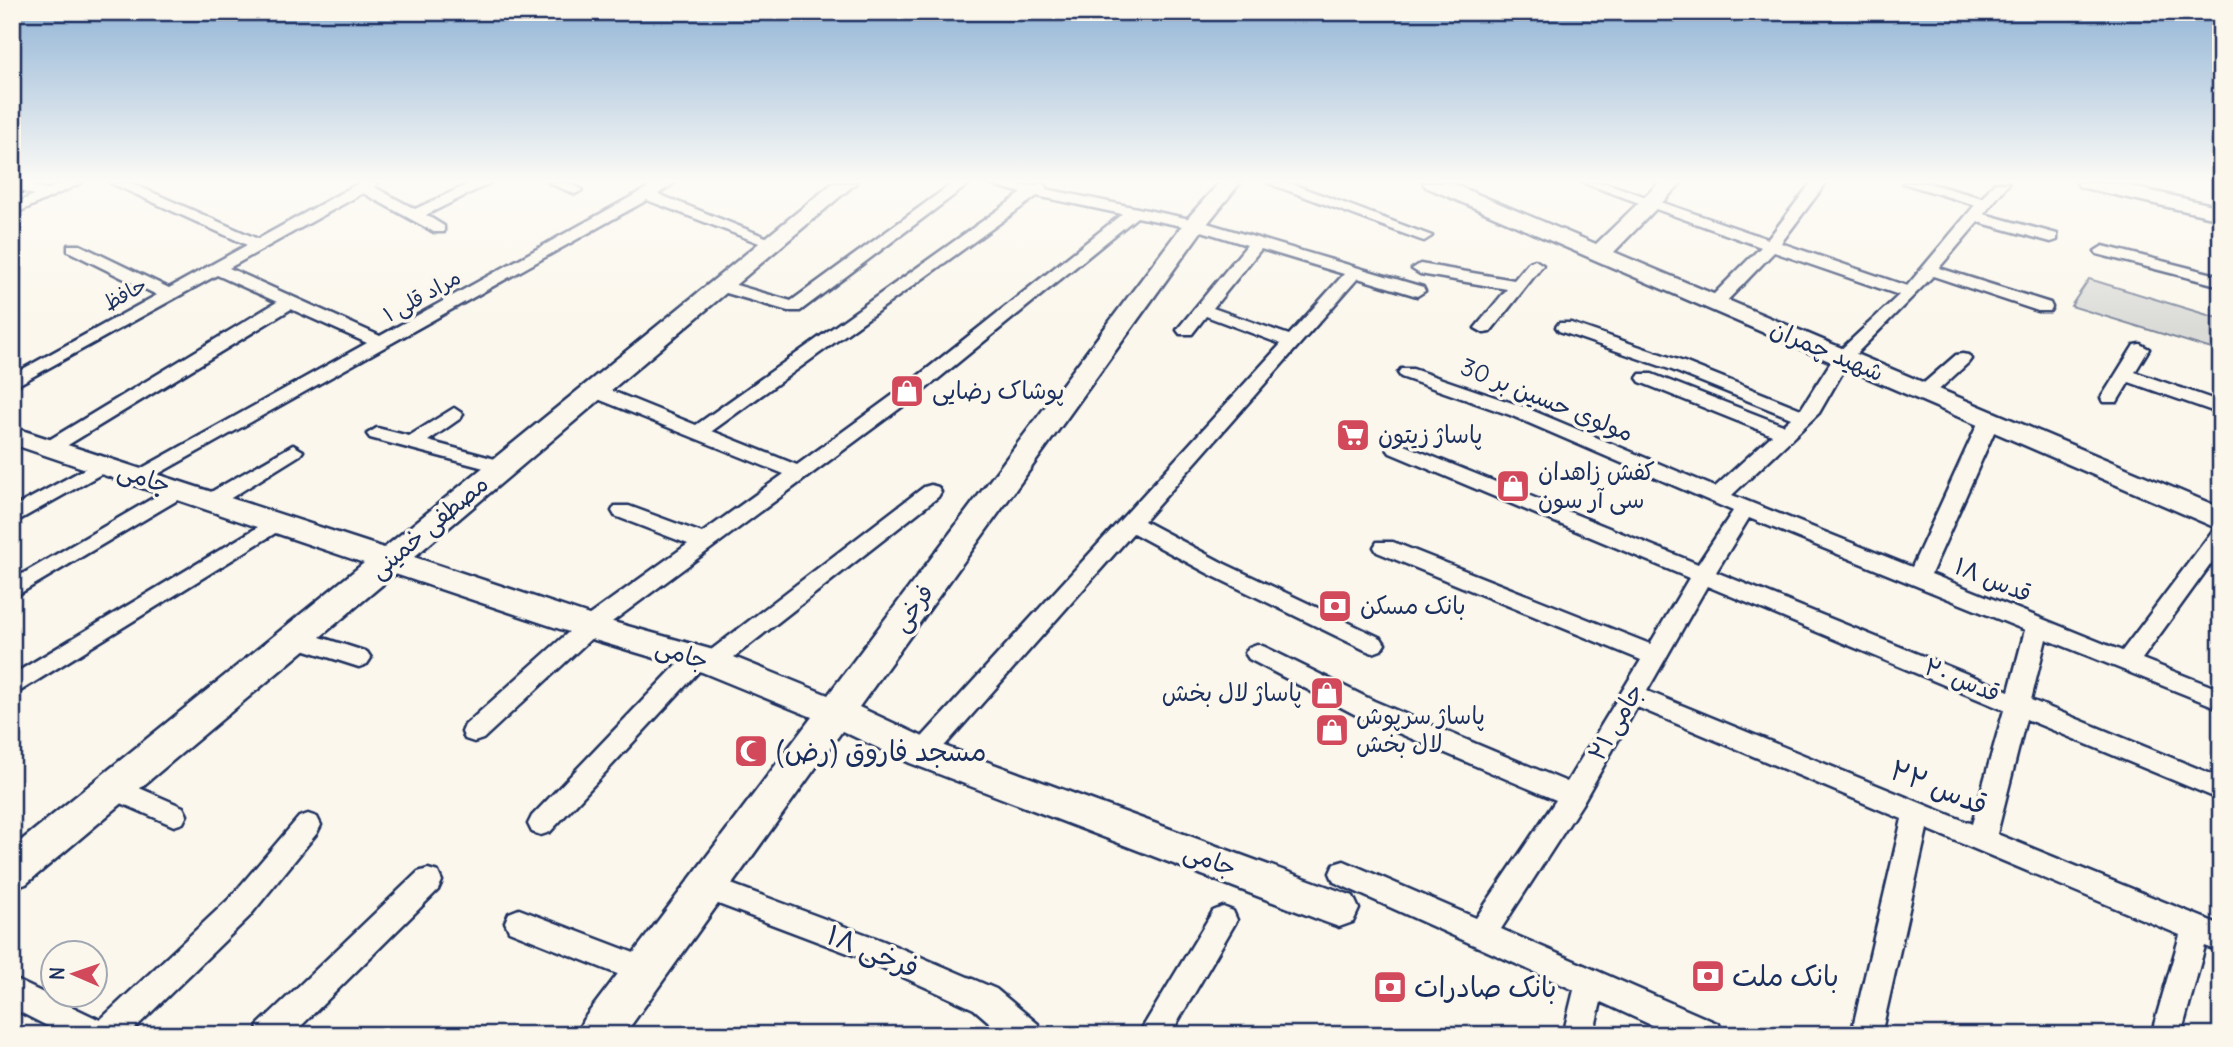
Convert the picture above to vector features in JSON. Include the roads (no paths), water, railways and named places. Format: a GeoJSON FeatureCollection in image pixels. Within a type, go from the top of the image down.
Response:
{"type":"FeatureCollection","features":[{"type":"Feature","properties":{"kind":"street"},"geometry":{"type":"LineString","coordinates":[[229,232],[259,245]]}},
{"type":"Feature","properties":{"kind":"street","name":"حافظ"},"geometry":{"type":"LineString","coordinates":[[12,383],[283,232]]}},
{"type":"Feature","properties":{"kind":"street","name":"مراد قلی ۱"},"geometry":{"type":"LineString","coordinates":[[142,477],[580,232]]}},
{"type":"Feature","properties":{"kind":"street"},"geometry":{"type":"LineString","coordinates":[[744,232],[773,243]]}},
{"type":"Feature","properties":{"kind":"street","name":"مصطفی خمینی"},"geometry":{"type":"LineString","coordinates":[[12,872],[787,232]]}},
{"type":"Feature","properties":{"kind":"street"},"geometry":{"type":"LineString","coordinates":[[722,286],[794,307],[896,232]]}},
{"type":"Feature","properties":{"kind":"street"},"geometry":{"type":"LineString","coordinates":[[698,432],[976,232]]}},
{"type":"Feature","properties":{"kind":"street"},"geometry":{"type":"LineString","coordinates":[[474,732],[589,627],[915,388],[1108,232]]}},
{"type":"Feature","properties":{"kind":"street","name":"فرخی"},"geometry":{"type":"LineString","coordinates":[[598,1035],[1190,232]]}},
{"type":"Feature","properties":{"kind":"street"},"geometry":{"type":"LineString","coordinates":[[1219,232],[1417,291]]}},
{"type":"Feature","properties":{"kind":"street"},"geometry":{"type":"LineString","coordinates":[[1412,232],[1424,236]]}},
{"type":"Feature","properties":{"kind":"street","name":"شهید چمران"},"geometry":{"type":"LineString","coordinates":[[1547,232],[2221,520]]}},
{"type":"Feature","properties":{"kind":"street"},"geometry":{"type":"LineString","coordinates":[[1599,254],[1621,232]]}},
{"type":"Feature","properties":{"kind":"street"},"geometry":{"type":"LineString","coordinates":[[1727,232],[1910,293]]}},
{"type":"Feature","properties":{"kind":"street"},"geometry":{"type":"LineString","coordinates":[[1715,303],[1782,232]]}},
{"type":"Feature","properties":{"kind":"street"},"geometry":{"type":"LineString","coordinates":[[1718,496],[1812,409],[1842,358],[1910,293],[1961,232]]}},
{"type":"Feature","properties":{"kind":"street"},"geometry":{"type":"LineString","coordinates":[[2037,232],[2051,237]]}},
{"type":"Feature","properties":{"kind":"street"},"geometry":{"type":"LineString","coordinates":[[1186,330],[1257,243]]}},
{"type":"Feature","properties":{"kind":"street"},"geometry":{"type":"LineString","coordinates":[[74,248],[170,295]]}},
{"type":"Feature","properties":{"kind":"street"},"geometry":{"type":"LineString","coordinates":[[2103,251],[2221,281]]}},
{"type":"Feature","properties":{"kind":"street"},"geometry":{"type":"LineString","coordinates":[[1484,328],[1535,265]]}},
{"type":"Feature","properties":{"kind":"street"},"geometry":{"type":"LineString","coordinates":[[217,269],[381,343]]}},
{"type":"Feature","properties":{"kind":"street"},"geometry":{"type":"LineString","coordinates":[[1420,269],[1517,286]]}},
{"type":"Feature","properties":{"kind":"street"},"geometry":{"type":"LineString","coordinates":[[1929,270],[2044,307]]}},
{"type":"Feature","properties":{"kind":"street"},"geometry":{"type":"LineString","coordinates":[[923,753],[1355,272]]}},
{"type":"Feature","properties":{"kind":"street"},"geometry":{"type":"LineString","coordinates":[[51,447],[290,302]]}},
{"type":"Feature","properties":{"kind":"street"},"geometry":{"type":"LineString","coordinates":[[1204,310],[1293,342]]}},
{"type":"Feature","properties":{"kind":"street"},"geometry":{"type":"LineString","coordinates":[[1564,327],[1678,366],[1802,416]]}},
{"type":"Feature","properties":{"kind":"street"},"geometry":{"type":"LineString","coordinates":[[2110,398],[2140,349]]}},
{"type":"Feature","properties":{"kind":"street"},"geometry":{"type":"LineString","coordinates":[[1924,393],[1962,359]]}},
{"type":"Feature","properties":{"kind":"street","name":"مولوی حسین بر 30"},"geometry":{"type":"LineString","coordinates":[[1407,373],[1517,411],[1745,508]]}},
{"type":"Feature","properties":{"kind":"street"},"geometry":{"type":"LineString","coordinates":[[2125,374],[2221,408]]}},
{"type":"Feature","properties":{"kind":"street"},"geometry":{"type":"LineString","coordinates":[[1646,378],[1787,434]]}},
{"type":"Feature","properties":{"kind":"street"},"geometry":{"type":"LineString","coordinates":[[595,391],[799,472]]}},
{"type":"Feature","properties":{"kind":"street"},"geometry":{"type":"LineString","coordinates":[[413,443],[454,414]]}},
{"type":"Feature","properties":{"kind":"street"},"geometry":{"type":"LineString","coordinates":[[1918,578],[1989,421]]}},
{"type":"Feature","properties":{"kind":"street"},"geometry":{"type":"LineString","coordinates":[[377,434],[503,467]]}},
{"type":"Feature","properties":{"kind":"street","name":"جامی"},"geometry":{"type":"LineString","coordinates":[[12,435],[589,627],[705,659],[836,712],[923,753],[1339,909]]}},
{"type":"Feature","properties":{"kind":"street","name":"قدس ۲۰"},"geometry":{"type":"LineString","coordinates":[[1398,449],[2221,789]]}},
{"type":"Feature","properties":{"kind":"street"},"geometry":{"type":"LineString","coordinates":[[211,500],[293,451]]}},
{"type":"Feature","properties":{"kind":"street"},"geometry":{"type":"LineString","coordinates":[[12,517],[103,465]]}},
{"type":"Feature","properties":{"kind":"street"},"geometry":{"type":"LineString","coordinates":[[12,590],[179,490]]}},
{"type":"Feature","properties":{"kind":"street"},"geometry":{"type":"LineString","coordinates":[[541,824],[705,659],[932,492]]}},
{"type":"Feature","properties":{"kind":"street","name":"قدس ۱۸"},"geometry":{"type":"LineString","coordinates":[[1745,508],[2221,700]]}},
{"type":"Feature","properties":{"kind":"street","name":"جامی ۲۱"},"geometry":{"type":"LineString","coordinates":[[1482,933],[1573,796],[1703,574],[1745,508]]}},
{"type":"Feature","properties":{"kind":"street"},"geometry":{"type":"LineString","coordinates":[[622,511],[705,542]]}},
{"type":"Feature","properties":{"kind":"street"},"geometry":{"type":"LineString","coordinates":[[12,687],[278,523]]}},
{"type":"Feature","properties":{"kind":"street"},"geometry":{"type":"LineString","coordinates":[[1131,523],[1217,569],[1373,644]]}},
{"type":"Feature","properties":{"kind":"street"},"geometry":{"type":"LineString","coordinates":[[2127,662],[2221,534]]}},
{"type":"Feature","properties":{"kind":"street"},"geometry":{"type":"LineString","coordinates":[[1385,547],[1655,656]]}},
{"type":"Feature","properties":{"kind":"street"},"geometry":{"type":"LineString","coordinates":[[1982,838],[2038,626]]}},
{"type":"Feature","properties":{"kind":"street"},"geometry":{"type":"LineString","coordinates":[[295,638],[359,658]]}},
{"type":"Feature","properties":{"kind":"street"},"geometry":{"type":"LineString","coordinates":[[1257,653],[1365,708],[1573,796]]}},
{"type":"Feature","properties":{"kind":"street","name":"قدس ۲۲"},"geometry":{"type":"LineString","coordinates":[[1632,695],[2208,934]]}},
{"type":"Feature","properties":{"kind":"street"},"geometry":{"type":"LineString","coordinates":[[114,788],[174,815]]}},
{"type":"Feature","properties":{"kind":"street"},"geometry":{"type":"LineString","coordinates":[[1866,1035],[1917,812]]}},
{"type":"Feature","properties":{"kind":"street"},"geometry":{"type":"LineString","coordinates":[[106,1035],[239,908],[308,825]]}},
{"type":"Feature","properties":{"kind":"street"},"geometry":{"type":"LineString","coordinates":[[1344,873],[1708,1035]]}},
{"type":"Feature","properties":{"kind":"street"},"geometry":{"type":"LineString","coordinates":[[270,1035],[428,881]]}},
{"type":"Feature","properties":{"kind":"street","name":"فرخی ۱۸"},"geometry":{"type":"LineString","coordinates":[[707,887],[871,949],[985,999],[1027,1035]]}},
{"type":"Feature","properties":{"kind":"street"},"geometry":{"type":"LineString","coordinates":[[1153,1035],[1223,920]]}},
{"type":"Feature","properties":{"kind":"street"},"geometry":{"type":"LineString","coordinates":[[519,922],[645,971]]}},
{"type":"Feature","properties":{"kind":"street"},"geometry":{"type":"LineString","coordinates":[[2166,1035],[2208,934]]}},
{"type":"Feature","properties":{"kind":"street"},"geometry":{"type":"LineString","coordinates":[[1578,1035],[1591,982]]}},
{"type":"Feature","properties":{"kind":"street"},"geometry":{"type":"LineString","coordinates":[[12,992],[97,1035]]}},
{"type":"Feature","properties":{"kind":"place","name":"پوشاک رضایی"},"geometry":{"type":"Point","coordinates":[907,391]}},
{"type":"Feature","properties":{"kind":"place","name":"پاساژ زیتون"},"geometry":{"type":"Point","coordinates":[1353,435]}},
{"type":"Feature","properties":{"kind":"place","name":"کفش زاهدان سی آر سون"},"geometry":{"type":"Point","coordinates":[1513,486]}},
{"type":"Feature","properties":{"kind":"place","name":"بانک مسکن"},"geometry":{"type":"Point","coordinates":[1335,606]}},
{"type":"Feature","properties":{"kind":"place","name":"پاساژ لال بخش"},"geometry":{"type":"Point","coordinates":[1327,693]}},
{"type":"Feature","properties":{"kind":"place","name":"پاساژ سرپوش لال بخش"},"geometry":{"type":"Point","coordinates":[1332,730]}},
{"type":"Feature","properties":{"kind":"place","name":"مسجد فاروق (رض)"},"geometry":{"type":"Point","coordinates":[751,751]}},
{"type":"Feature","properties":{"kind":"place","name":"بانک ملت"},"geometry":{"type":"Point","coordinates":[1708,976]}},
{"type":"Feature","properties":{"kind":"place","name":"بانک صادرات"},"geometry":{"type":"Point","coordinates":[1390,987]}}]}
